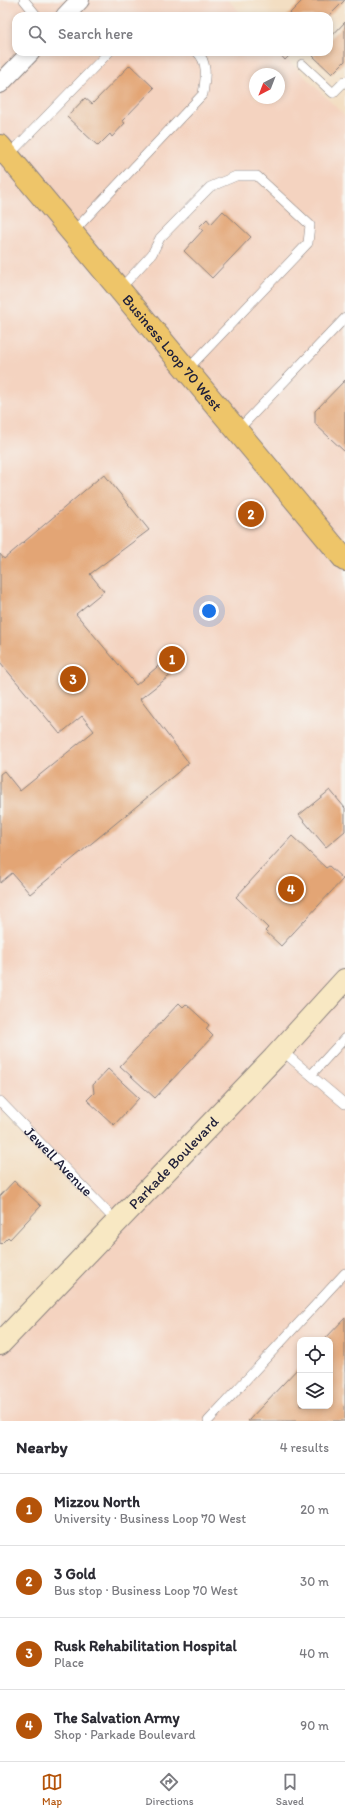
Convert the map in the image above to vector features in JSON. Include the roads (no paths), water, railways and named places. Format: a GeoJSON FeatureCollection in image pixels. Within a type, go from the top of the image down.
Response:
{"type":"FeatureCollection","features":[{"type":"Feature","properties":{"kind":"main road","name":"Business Loop 70 West"},"geometry":{"type":"LineString","coordinates":[[4,151],[345,560]]}},
{"type":"Feature","properties":{"kind":"street"},"geometry":{"type":"LineString","coordinates":[[69,12],[80,0]]}},
{"type":"Feature","properties":{"kind":"street"},"geometry":{"type":"LineString","coordinates":[[0,84],[27,56]]}},
{"type":"Feature","properties":{"kind":"street","name":"Parkade Boulevard"},"geometry":{"type":"LineString","coordinates":[[0,1344],[281,1050],[345,980]]}},
{"type":"Feature","properties":{"kind":"lane"},"geometry":{"type":"LineString","coordinates":[[24,0],[34,12]]}},
{"type":"Feature","properties":{"kind":"lane"},"geometry":{"type":"LineString","coordinates":[[4,151],[105,56]]}},
{"type":"Feature","properties":{"kind":"lane"},"geometry":{"type":"LineString","coordinates":[[72,233],[203,94],[207,72],[201,56]]}},
{"type":"Feature","properties":{"kind":"lane"},"geometry":{"type":"LineString","coordinates":[[302,64],[333,93],[345,81]]}},
{"type":"Feature","properties":{"kind":"lane"},"geometry":{"type":"LineString","coordinates":[[119,290],[152,254],[160,238],[210,187],[236,176],[257,176],[310,225],[308,243],[187,370]]}},
{"type":"Feature","properties":{"kind":"lane"},"geometry":{"type":"LineString","coordinates":[[237,431],[345,318]]}},
{"type":"Feature","properties":{"kind":"lane"},"geometry":{"type":"LineString","coordinates":[[311,1075],[345,1038]]}},
{"type":"Feature","properties":{"kind":"lane"},"geometry":{"type":"LineString","coordinates":[[281,1050],[345,1104]]}},
{"type":"Feature","properties":{"kind":"lane","name":"Jewell Avenue"},"geometry":{"type":"LineString","coordinates":[[0,1101],[117,1222]]}},
{"type":"Feature","properties":{"kind":"lane"},"geometry":{"type":"LineString","coordinates":[[208,1421],[345,1273]]}},
{"type":"Feature","properties":{"kind":"place","name":"3 Gold"},"geometry":{"type":"Point","coordinates":[251,514]}},
{"type":"Feature","properties":{"kind":"place","name":"Mizzou North"},"geometry":{"type":"Point","coordinates":[172,659]}},
{"type":"Feature","properties":{"kind":"place","name":"Rusk Rehabilitation Hospital"},"geometry":{"type":"Point","coordinates":[73,679]}},
{"type":"Feature","properties":{"kind":"place","name":"The Salvation Army"},"geometry":{"type":"Point","coordinates":[291,889]}}]}
